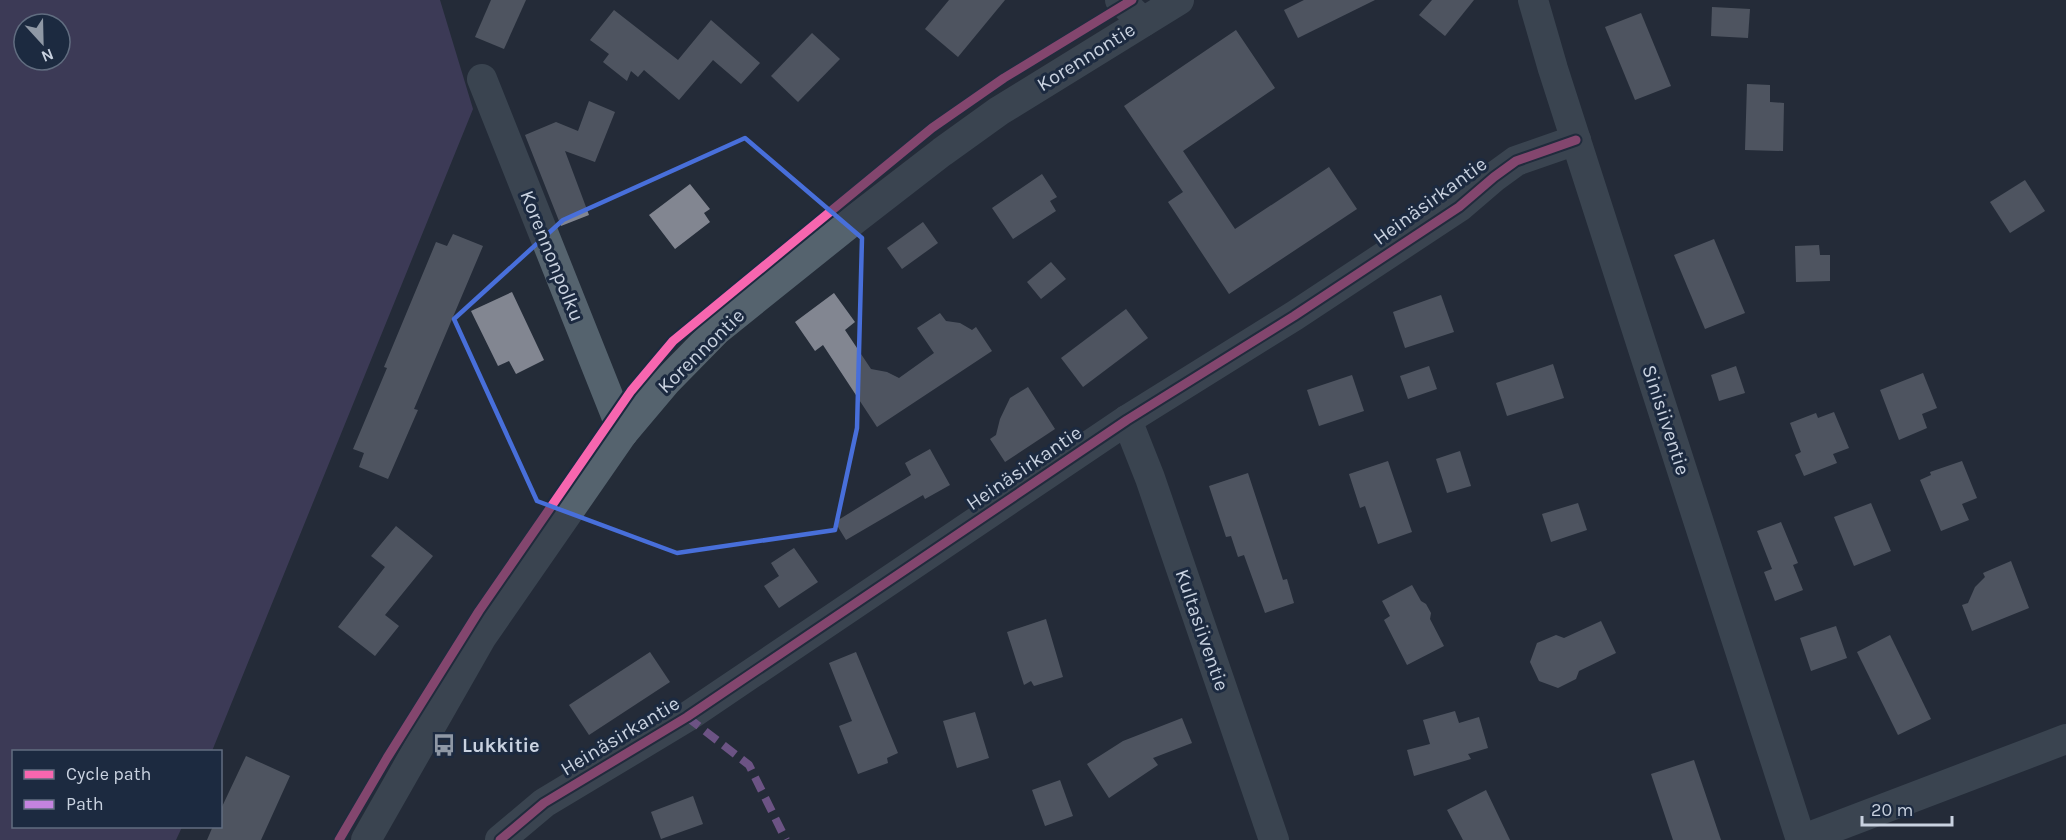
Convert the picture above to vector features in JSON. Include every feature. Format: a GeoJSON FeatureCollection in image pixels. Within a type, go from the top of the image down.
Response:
{"type":"FeatureCollection","features":[{"type":"Feature","properties":{"kind":"street"},"geometry":{"type":"LineString","coordinates":[[1120,0],[1143,22]]}},
{"type":"Feature","properties":{"kind":"street","name":"Korennontie"},"geometry":{"type":"LineString","coordinates":[[368,840],[481,638],[623,433],[666,382],[717,330],[854,220],[999,111],[1179,0]]}},
{"type":"Feature","properties":{"kind":"street","name":"Sinisiiventie"},"geometry":{"type":"LineString","coordinates":[[1533,0],[1801,840]]}},
{"type":"Feature","properties":{"kind":"street","name":"Korennonpolku"},"geometry":{"type":"LineString","coordinates":[[482,79],[623,433]]}},
{"type":"Feature","properties":{"kind":"street","name":"Heinäsirkantie"},"geometry":{"type":"LineString","coordinates":[[501,840],[544,803],[687,717],[1127,420],[1294,316],[1441,219],[1516,161],[1576,140]]}},
{"type":"Feature","properties":{"kind":"street","name":"Kultasiiventie"},"geometry":{"type":"LineString","coordinates":[[1127,420],[1150,478],[1274,840]]}},
{"type":"Feature","properties":{"kind":"street"},"geometry":{"type":"LineString","coordinates":[[1801,840],[2066,739]]}},
{"type":"Feature","properties":{"kind":"highlighted area"},"geometry":{"type":"Polygon","coordinates":[[[745,138],[862,238],[857,428],[835,530],[677,553],[537,501],[454,319],[563,220],[745,138]]]}},
{"type":"Feature","properties":{"kind":"shaded area"},"geometry":{"type":"Polygon","coordinates":[[[0,0],[440,0],[473,109],[212,750],[12,750],[12,828],[182,828],[176,840],[0,840],[0,0]]]}},
{"type":"Feature","properties":{"kind":"building"},"geometry":{"type":"Polygon","coordinates":[[[491,0],[526,0],[504,49],[475,37],[491,0]]]}},
{"type":"Feature","properties":{"kind":"building"},"geometry":{"type":"Polygon","coordinates":[[[949,0],[1005,0],[958,57],[925,29],[949,0]]]}},
{"type":"Feature","properties":{"kind":"building"},"geometry":{"type":"Polygon","coordinates":[[[1304,0],[1375,0],[1298,38],[1284,10],[1304,0]]]}},
{"type":"Feature","properties":{"kind":"building"},"geometry":{"type":"Polygon","coordinates":[[[1432,0],[1474,0],[1445,36],[1419,15],[1432,0]]]}},
{"type":"Feature","properties":{"kind":"building"},"geometry":{"type":"Polygon","coordinates":[[[1712,7],[1750,9],[1748,38],[1711,36],[1712,7]]]}},
{"type":"Feature","properties":{"kind":"building"},"geometry":{"type":"Polygon","coordinates":[[[614,10],[678,60],[711,20],[760,63],[741,84],[713,60],[679,100],[644,70],[638,77],[631,71],[627,81],[603,62],[609,54],[590,40],[614,10]]]}},
{"type":"Feature","properties":{"kind":"building"},"geometry":{"type":"Polygon","coordinates":[[[1641,13],[1671,86],[1635,100],[1605,27],[1641,13]]]}},
{"type":"Feature","properties":{"kind":"building"},"geometry":{"type":"Polygon","coordinates":[[[1236,30],[1275,88],[1183,151],[1235,229],[1329,167],[1357,209],[1229,294],[1168,202],[1183,192],[1124,106],[1236,30]]]}},
{"type":"Feature","properties":{"kind":"building"},"geometry":{"type":"Polygon","coordinates":[[[812,33],[840,59],[798,102],[771,76],[812,33]]]}},
{"type":"Feature","properties":{"kind":"building"},"geometry":{"type":"Polygon","coordinates":[[[1747,84],[1770,85],[1770,102],[1784,103],[1783,151],[1745,150],[1747,84]]]}},
{"type":"Feature","properties":{"kind":"building"},"geometry":{"type":"Polygon","coordinates":[[[589,101],[615,112],[595,162],[565,151],[589,215],[561,226],[525,135],[556,122],[578,131],[589,101]]]}},
{"type":"Feature","properties":{"kind":"building"},"geometry":{"type":"Polygon","coordinates":[[[1042,174],[1057,197],[1050,201],[1056,211],[1013,239],[992,208],[1042,174]]]}},
{"type":"Feature","properties":{"kind":"building"},"geometry":{"type":"Polygon","coordinates":[[[2025,180],[2045,211],[2010,233],[1990,202],[2025,180]]]}},
{"type":"Feature","properties":{"kind":"building"},"geometry":{"type":"Polygon","coordinates":[[[690,184],[710,209],[704,213],[710,222],[675,249],[649,215],[690,184]]]}},
{"type":"Feature","properties":{"kind":"building"},"geometry":{"type":"Polygon","coordinates":[[[923,222],[938,243],[902,269],[887,248],[923,222]]]}},
{"type":"Feature","properties":{"kind":"building"},"geometry":{"type":"Polygon","coordinates":[[[453,234],[483,246],[414,409],[418,410],[388,479],[359,467],[364,453],[353,449],[436,242],[447,246],[453,234]]]}},
{"type":"Feature","properties":{"kind":"building"},"geometry":{"type":"Polygon","coordinates":[[[1714,239],[1745,313],[1705,329],[1674,255],[1714,239]]]}},
{"type":"Feature","properties":{"kind":"building"},"geometry":{"type":"Polygon","coordinates":[[[1819,245],[1820,255],[1830,255],[1830,281],[1796,282],[1795,246],[1819,245]]]}},
{"type":"Feature","properties":{"kind":"building"},"geometry":{"type":"Polygon","coordinates":[[[1051,262],[1066,279],[1041,299],[1027,282],[1051,262]]]}},
{"type":"Feature","properties":{"kind":"building"},"geometry":{"type":"Polygon","coordinates":[[[512,292],[544,360],[516,374],[509,361],[498,366],[471,311],[512,292]]]}},
{"type":"Feature","properties":{"kind":"building"},"geometry":{"type":"Polygon","coordinates":[[[834,293],[855,322],[845,330],[871,369],[887,372],[899,378],[934,353],[917,328],[940,313],[946,321],[960,323],[972,330],[976,327],[992,351],[877,427],[823,345],[815,351],[795,322],[834,293]]]}},
{"type":"Feature","properties":{"kind":"building"},"geometry":{"type":"Polygon","coordinates":[[[1441,295],[1454,332],[1405,348],[1393,312],[1441,295]]]}},
{"type":"Feature","properties":{"kind":"building"},"geometry":{"type":"Polygon","coordinates":[[[1126,309],[1148,338],[1083,387],[1061,358],[1126,309]]]}},
{"type":"Feature","properties":{"kind":"building"},"geometry":{"type":"Polygon","coordinates":[[[1553,364],[1564,398],[1507,416],[1496,383],[1553,364]]]}},
{"type":"Feature","properties":{"kind":"building"},"geometry":{"type":"Polygon","coordinates":[[[1429,366],[1437,389],[1408,399],[1400,376],[1429,366]]]}},
{"type":"Feature","properties":{"kind":"building"},"geometry":{"type":"Polygon","coordinates":[[[1736,366],[1745,393],[1719,401],[1711,375],[1736,366]]]}},
{"type":"Feature","properties":{"kind":"building"},"geometry":{"type":"Polygon","coordinates":[[[1923,373],[1937,408],[1922,414],[1927,428],[1899,440],[1880,390],[1923,373]]]}},
{"type":"Feature","properties":{"kind":"building"},"geometry":{"type":"Polygon","coordinates":[[[1352,375],[1364,411],[1319,426],[1307,390],[1352,375]]]}},
{"type":"Feature","properties":{"kind":"building"},"geometry":{"type":"Polygon","coordinates":[[[1028,387],[1055,429],[1005,462],[990,439],[996,435],[1000,419],[1010,398],[1028,387]]]}},
{"type":"Feature","properties":{"kind":"building"},"geometry":{"type":"Polygon","coordinates":[[[1834,412],[1849,448],[1833,454],[1837,463],[1804,476],[1795,455],[1801,452],[1790,423],[1816,413],[1818,418],[1834,412]]]}},
{"type":"Feature","properties":{"kind":"building"},"geometry":{"type":"Polygon","coordinates":[[[930,449],[950,485],[925,499],[923,495],[846,540],[835,522],[911,475],[905,463],[930,449]]]}},
{"type":"Feature","properties":{"kind":"building"},"geometry":{"type":"Polygon","coordinates":[[[1460,451],[1471,486],[1447,493],[1436,459],[1460,451]]]}},
{"type":"Feature","properties":{"kind":"building"},"geometry":{"type":"Polygon","coordinates":[[[1388,461],[1412,532],[1378,544],[1365,506],[1360,508],[1349,474],[1388,461]]]}},
{"type":"Feature","properties":{"kind":"building"},"geometry":{"type":"Polygon","coordinates":[[[1962,461],[1977,498],[1962,504],[1969,520],[1941,531],[1920,480],[1931,475],[1930,472],[1962,461]]]}},
{"type":"Feature","properties":{"kind":"building"},"geometry":{"type":"Polygon","coordinates":[[[1248,473],[1283,580],[1287,579],[1294,603],[1265,613],[1244,555],[1238,557],[1231,536],[1226,537],[1209,486],[1248,473]]]}},
{"type":"Feature","properties":{"kind":"building"},"geometry":{"type":"Polygon","coordinates":[[[1578,503],[1587,530],[1551,542],[1542,514],[1578,503]]]}},
{"type":"Feature","properties":{"kind":"building"},"geometry":{"type":"Polygon","coordinates":[[[1871,503],[1891,551],[1854,566],[1834,517],[1871,503]]]}},
{"type":"Feature","properties":{"kind":"building"},"geometry":{"type":"Polygon","coordinates":[[[1781,522],[1798,563],[1793,565],[1803,590],[1775,601],[1764,572],[1772,569],[1757,531],[1781,522]]]}},
{"type":"Feature","properties":{"kind":"building"},"geometry":{"type":"Polygon","coordinates":[[[396,526],[433,556],[385,615],[399,626],[375,656],[338,627],[385,567],[371,556],[396,526]]]}},
{"type":"Feature","properties":{"kind":"building"},"geometry":{"type":"Polygon","coordinates":[[[794,548],[818,582],[779,608],[764,586],[779,576],[771,563],[794,548]]]}},
{"type":"Feature","properties":{"kind":"building"},"geometry":{"type":"Polygon","coordinates":[[[2011,561],[2029,608],[1972,631],[1962,605],[1968,603],[1975,587],[1985,577],[1983,573],[2011,561]]]}},
{"type":"Feature","properties":{"kind":"building"},"geometry":{"type":"Polygon","coordinates":[[[1412,585],[1431,613],[1430,619],[1444,646],[1407,665],[1384,620],[1390,616],[1382,601],[1412,585]]]}},
{"type":"Feature","properties":{"kind":"building"},"geometry":{"type":"Polygon","coordinates":[[[1046,619],[1063,677],[1034,686],[1031,681],[1024,685],[1007,632],[1046,619]]]}},
{"type":"Feature","properties":{"kind":"building"},"geometry":{"type":"Polygon","coordinates":[[[1601,621],[1616,653],[1579,671],[1576,679],[1558,688],[1539,681],[1530,662],[1537,643],[1556,635],[1564,638],[1601,621]]]}},
{"type":"Feature","properties":{"kind":"building"},"geometry":{"type":"Polygon","coordinates":[[[1836,626],[1847,658],[1811,671],[1800,638],[1836,626]]]}},
{"type":"Feature","properties":{"kind":"building"},"geometry":{"type":"Polygon","coordinates":[[[1890,635],[1931,719],[1898,735],[1857,652],[1890,635]]]}},
{"type":"Feature","properties":{"kind":"building"},"geometry":{"type":"Polygon","coordinates":[[[650,652],[670,682],[589,735],[569,705],[650,652]]]}},
{"type":"Feature","properties":{"kind":"building"},"geometry":{"type":"Polygon","coordinates":[[[856,652],[898,753],[887,758],[888,763],[858,774],[839,726],[852,721],[829,663],[856,652]]]}},
{"type":"Feature","properties":{"kind":"building"},"geometry":{"type":"Polygon","coordinates":[[[1455,711],[1459,723],[1479,717],[1488,748],[1468,754],[1471,759],[1414,776],[1407,750],[1430,744],[1423,720],[1455,711]]]}},
{"type":"Feature","properties":{"kind":"building"},"geometry":{"type":"Polygon","coordinates":[[[975,712],[989,758],[957,768],[943,721],[975,712]]]}},
{"type":"Feature","properties":{"kind":"building"},"geometry":{"type":"Polygon","coordinates":[[[1182,718],[1192,743],[1153,758],[1158,765],[1109,798],[1087,764],[1123,741],[1182,718]]]}},
{"type":"Feature","properties":{"kind":"building"},"geometry":{"type":"Polygon","coordinates":[[[246,756],[290,776],[261,840],[207,840],[212,828],[222,828],[222,807],[246,756]]]}},
{"type":"Feature","properties":{"kind":"building"},"geometry":{"type":"Polygon","coordinates":[[[1694,760],[1721,840],[1673,840],[1651,774],[1694,760]]]}},
{"type":"Feature","properties":{"kind":"building"},"geometry":{"type":"Polygon","coordinates":[[[1060,780],[1073,816],[1045,826],[1032,790],[1060,780]]]}},
{"type":"Feature","properties":{"kind":"building"},"geometry":{"type":"Polygon","coordinates":[[[1486,790],[1510,840],[1463,840],[1447,810],[1486,790]]]}},
{"type":"Feature","properties":{"kind":"building"},"geometry":{"type":"Polygon","coordinates":[[[693,796],[703,824],[661,839],[651,812],[693,796]]]}},
{"type":"Feature","properties":{"kind":"marked path"},"geometry":{"type":"LineString","coordinates":[[687,717],[749,765],[786,840]]}},
{"type":"Feature","properties":{"kind":"cycle path"},"geometry":{"type":"LineString","coordinates":[[339,840],[387,758],[479,611],[631,391],[673,341],[932,128],[1004,78],[1132,0]]}},
{"type":"Feature","properties":{"kind":"cycle path"},"geometry":{"type":"LineString","coordinates":[[500,840],[544,803],[687,717],[1127,420],[1294,316],[1459,207],[1516,161],[1576,140]]}},
{"type":"Feature","properties":{"kind":"place","name":"Lukkitie"},"geometry":{"type":"Point","coordinates":[444,745]}}]}
